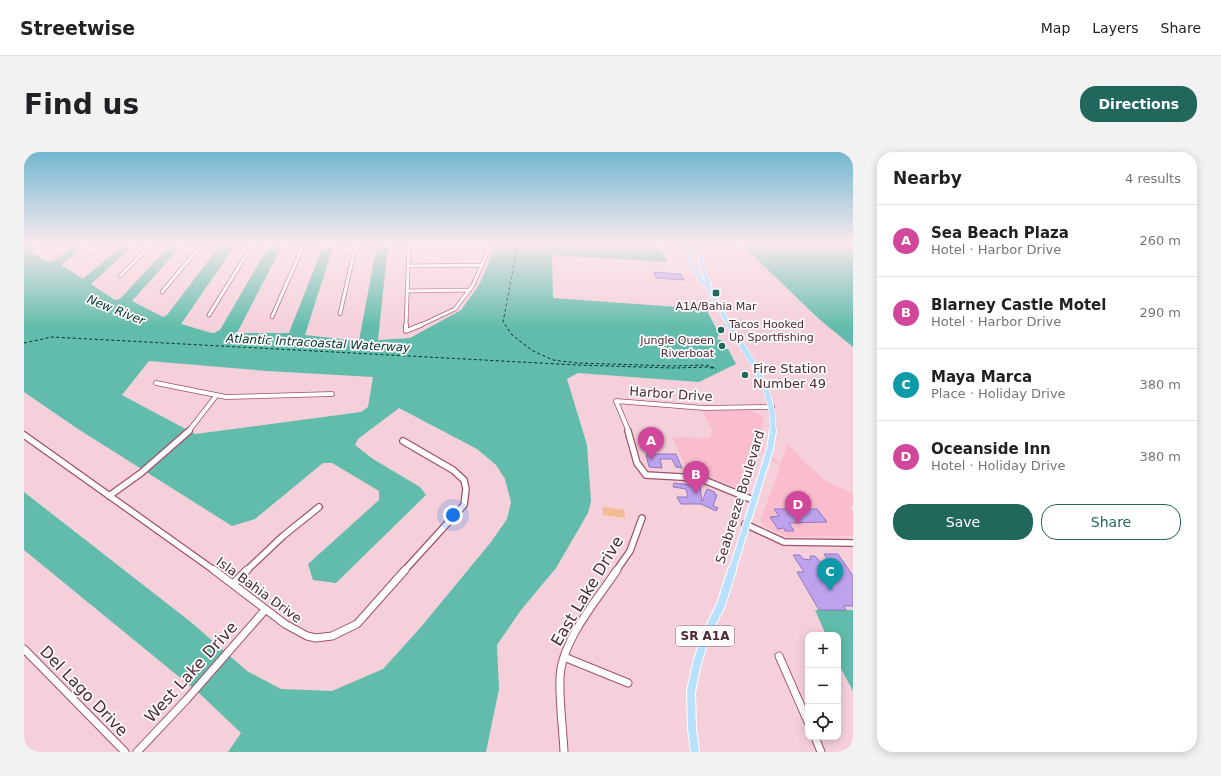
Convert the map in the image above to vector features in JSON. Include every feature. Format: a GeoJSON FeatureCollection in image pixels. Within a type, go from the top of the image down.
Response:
{"type":"FeatureCollection","features":[{"type":"Feature","properties":{"kind":"main road","name":"Seabreeze Boulevard"},"geometry":{"type":"LineString","coordinates":[[695,752],[692,729],[691,692],[697,663],[706,635],[720,605],[773,436],[772,407],[767,387],[698,272]]}},
{"type":"Feature","properties":{"kind":"main road","name":"SR A1A"},"geometry":{"type":"LineString","coordinates":[[704,272],[709,284],[708,287]]}},
{"type":"Feature","properties":{"kind":"street"},"geometry":{"type":"LineString","coordinates":[[120,276],[124,272]]}},
{"type":"Feature","properties":{"kind":"street"},"geometry":{"type":"LineString","coordinates":[[162,292],[179,272]]}},
{"type":"Feature","properties":{"kind":"street"},"geometry":{"type":"LineString","coordinates":[[209,315],[236,272]]}},
{"type":"Feature","properties":{"kind":"street"},"geometry":{"type":"LineString","coordinates":[[272,316],[292,272]]}},
{"type":"Feature","properties":{"kind":"street"},"geometry":{"type":"LineString","coordinates":[[340,314],[350,272]]}},
{"type":"Feature","properties":{"kind":"street"},"geometry":{"type":"LineString","coordinates":[[408,272],[406,331],[455,309],[470,290],[479,272]]}},
{"type":"Feature","properties":{"kind":"street"},"geometry":{"type":"LineString","coordinates":[[407,291],[470,290]]}},
{"type":"Feature","properties":{"kind":"street"},"geometry":{"type":"LineString","coordinates":[[156,383],[216,396],[332,394]]}},
{"type":"Feature","properties":{"kind":"street"},"geometry":{"type":"LineString","coordinates":[[109,496],[166,452],[195,425],[216,396]]}},
{"type":"Feature","properties":{"kind":"street","name":"Harbor Drive"},"geometry":{"type":"LineString","coordinates":[[753,500],[699,478],[646,475],[640,470],[631,439],[616,400],[717,408],[737,408],[756,405],[772,407]]}},
{"type":"Feature","properties":{"kind":"street","name":"Isla Bahia Drive"},"geometry":{"type":"LineString","coordinates":[[24,435],[233,584],[265,610],[304,635],[317,638],[330,637],[344,632],[356,624],[369,612],[464,505],[466,488],[464,480],[456,472],[403,441]]}},
{"type":"Feature","properties":{"kind":"street"},"geometry":{"type":"LineString","coordinates":[[233,584],[283,536],[319,507]]}},
{"type":"Feature","properties":{"kind":"street","name":"East Lake Drive"},"geometry":{"type":"LineString","coordinates":[[564,752],[560,677],[564,657],[575,633],[630,551],[642,518]]}},
{"type":"Feature","properties":{"kind":"street"},"geometry":{"type":"LineString","coordinates":[[745,524],[784,542],[800,544],[853,543]]}},
{"type":"Feature","properties":{"kind":"street","name":"West Lake Drive"},"geometry":{"type":"LineString","coordinates":[[137,752],[197,689],[265,610]]}},
{"type":"Feature","properties":{"kind":"street","name":"Del Lago Drive"},"geometry":{"type":"LineString","coordinates":[[24,649],[125,752]]}},
{"type":"Feature","properties":{"kind":"street"},"geometry":{"type":"LineString","coordinates":[[779,656],[805,715]]}},
{"type":"Feature","properties":{"kind":"street"},"geometry":{"type":"LineString","coordinates":[[564,657],[628,683]]}},
{"type":"Feature","properties":{"kind":"street"},"geometry":{"type":"LineString","coordinates":[[816,740],[821,752]]}},
{"type":"Feature","properties":{"kind":"shaded area"},"geometry":{"type":"Polygon","coordinates":[[[750,410],[762,415],[764,419],[759,446],[780,464],[788,444],[804,462],[827,482],[853,493],[853,505],[848,505],[853,512],[853,536],[788,537],[765,527],[760,521],[780,467],[758,447],[742,490],[706,475],[688,472],[672,437],[710,438],[713,431],[702,411],[750,410]]]}},
{"type":"Feature","properties":{"kind":"shaded area"},"geometry":{"type":"Polygon","coordinates":[[[603,507],[624,510],[625,518],[603,515],[603,507]]]}},
{"type":"Feature","properties":{"kind":"water"},"geometry":{"type":"Polygon","coordinates":[[[24,272],[72,272],[83,279],[91,272],[104,272],[91,284],[115,300],[120,299],[145,272],[158,272],[132,301],[163,317],[167,315],[200,272],[217,272],[181,324],[214,333],[220,330],[254,272],[269,272],[237,333],[289,333],[313,272],[325,272],[305,335],[359,341],[372,272],[385,272],[378,340],[410,338],[461,310],[479,285],[485,272],[552,272],[553,298],[706,309],[719,334],[717,339],[723,341],[720,349],[728,349],[736,364],[699,382],[578,373],[567,379],[587,445],[591,501],[588,513],[556,568],[521,610],[497,645],[499,689],[486,752],[228,752],[241,733],[200,694],[24,550],[24,492],[192,623],[247,671],[281,689],[332,691],[383,669],[421,627],[491,542],[507,519],[511,502],[505,479],[496,465],[477,449],[399,408],[358,439],[355,445],[373,459],[420,487],[426,495],[336,583],[313,580],[308,564],[379,500],[379,491],[332,463],[323,463],[255,519],[232,526],[78,429],[24,392],[24,272]],[[149,361],[122,395],[195,434],[361,412],[368,407],[373,377],[267,371],[149,361]]]}},
{"type":"Feature","properties":{"kind":"water"},"geometry":{"type":"Polygon","coordinates":[[[770,272],[853,272],[853,347],[819,319],[770,272]]]}},
{"type":"Feature","properties":{"kind":"water"},"geometry":{"type":"Polygon","coordinates":[[[815,610],[853,610],[853,691],[841,669],[841,632],[825,632],[815,610]]]}},
{"type":"Feature","properties":{"kind":"building"},"geometry":{"type":"Polygon","coordinates":[[[654,272],[681,274],[684,280],[656,278],[654,272]]]}},
{"type":"Feature","properties":{"kind":"building"},"geometry":{"type":"Polygon","coordinates":[[[646,454],[676,454],[682,468],[676,467],[672,459],[660,459],[662,468],[649,467],[646,454]]]}},
{"type":"Feature","properties":{"kind":"building"},"geometry":{"type":"Polygon","coordinates":[[[674,483],[700,486],[702,502],[707,489],[715,492],[714,494],[717,495],[713,506],[718,508],[716,511],[701,504],[681,504],[677,497],[688,497],[686,489],[673,487],[674,483]]]}},
{"type":"Feature","properties":{"kind":"building"},"geometry":{"type":"Polygon","coordinates":[[[774,509],[817,509],[827,522],[789,523],[794,531],[785,531],[784,528],[778,529],[770,517],[779,516],[774,509]]]}},
{"type":"Feature","properties":{"kind":"building"},"geometry":{"type":"Polygon","coordinates":[[[824,554],[838,554],[853,576],[853,606],[844,606],[846,610],[819,610],[797,572],[804,572],[793,555],[800,555],[803,559],[811,560],[810,556],[815,556],[834,577],[837,574],[824,554]]]}},
{"type":"Feature","properties":{"kind":"ferry route"},"geometry":{"type":"LineString","coordinates":[[513,272],[503,322],[512,335],[533,351],[553,360],[577,363],[672,366],[706,365],[715,368]]}},
{"type":"Feature","properties":{"kind":"ferry route"},"geometry":{"type":"LineString","coordinates":[[24,343],[52,337],[577,365],[673,368],[708,367],[716,369]]}},
{"type":"Feature","properties":{"kind":"place","name":"A1A/Bahia Mar"},"geometry":{"type":"Point","coordinates":[716,293]}},
{"type":"Feature","properties":{"kind":"place","name":"Tacos Hooked Up Sportfishing"},"geometry":{"type":"Point","coordinates":[721,330]}},
{"type":"Feature","properties":{"kind":"place","name":"Jungle Queen Riverboat"},"geometry":{"type":"Point","coordinates":[722,346]}},
{"type":"Feature","properties":{"kind":"place","name":"Fire Station Number 49"},"geometry":{"type":"Point","coordinates":[745,375]}},
{"type":"Feature","properties":{"kind":"place","name":"Sea Beach Plaza"},"geometry":{"type":"Point","coordinates":[651,460]}},
{"type":"Feature","properties":{"kind":"place","name":"Blarney Castle Motel"},"geometry":{"type":"Point","coordinates":[696,494]}},
{"type":"Feature","properties":{"kind":"place","name":"Oceanside Inn"},"geometry":{"type":"Point","coordinates":[798,524]}},
{"type":"Feature","properties":{"kind":"place","name":"Maya Marca"},"geometry":{"type":"Point","coordinates":[830,591]}},
{"type":"Feature","properties":{"kind":"water label","name":"New River"},"geometry":{"type":"Point","coordinates":[116,310]}},
{"type":"Feature","properties":{"kind":"water label","name":"Atlantic Intracoastal Waterway"},"geometry":{"type":"Point","coordinates":[318,343]}}]}
